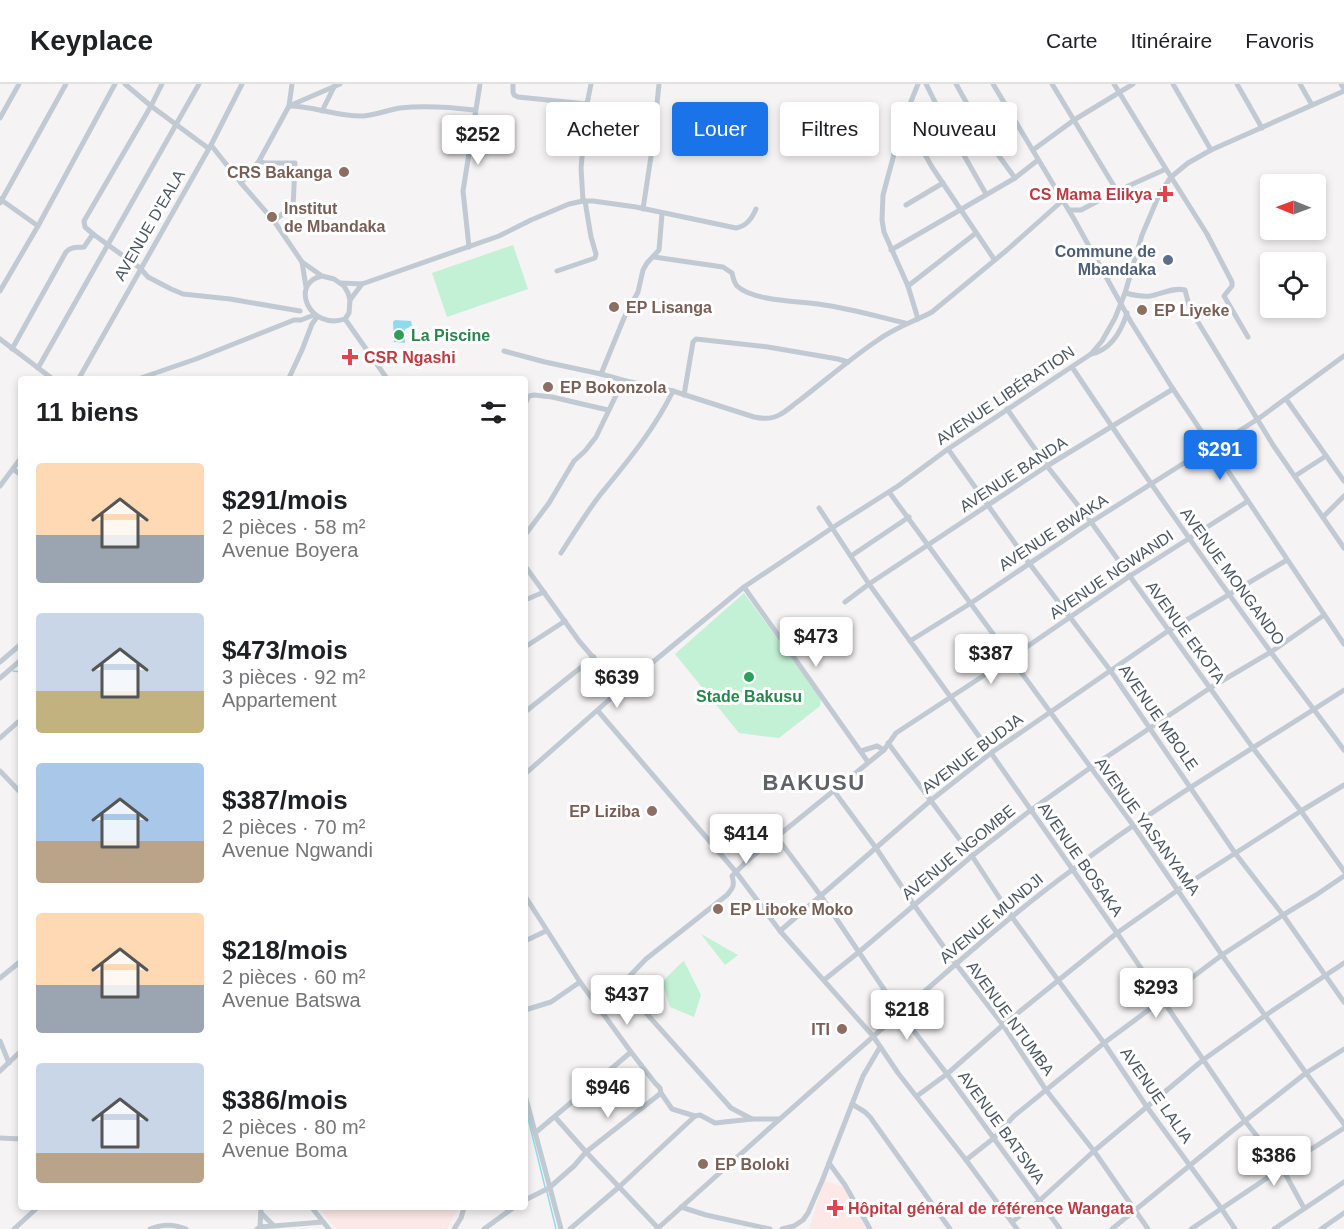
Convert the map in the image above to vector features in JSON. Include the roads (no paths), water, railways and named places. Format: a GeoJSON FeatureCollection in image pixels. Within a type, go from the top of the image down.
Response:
{"type":"FeatureCollection","features":[{"type":"Feature","properties":{"kind":"street"},"geometry":{"type":"LineString","coordinates":[[0,118],[19,84]]}},
{"type":"Feature","properties":{"kind":"street"},"geometry":{"type":"LineString","coordinates":[[38,226],[1,201],[66,84]]}},
{"type":"Feature","properties":{"kind":"street"},"geometry":{"type":"LineString","coordinates":[[0,291],[115,84]]}},
{"type":"Feature","properties":{"kind":"street"},"geometry":{"type":"LineString","coordinates":[[125,84],[151,106],[209,146],[274,221],[302,262],[322,276],[334,279],[341,284],[346,289],[350,300],[349,313],[345,319],[331,321],[315,316],[294,320],[147,376]]}},
{"type":"Feature","properties":{"kind":"street"},"geometry":{"type":"LineString","coordinates":[[162,84],[84,221],[85,227],[140,268],[148,277],[183,294],[230,299],[300,311]]}},
{"type":"Feature","properties":{"kind":"street"},"geometry":{"type":"LineString","coordinates":[[38,368],[199,84]]}},
{"type":"Feature","properties":{"kind":"street","name":"AVENUE D'EALA"},"geometry":{"type":"LineString","coordinates":[[80,376],[242,84]]}},
{"type":"Feature","properties":{"kind":"street"},"geometry":{"type":"LineString","coordinates":[[241,183],[259,161],[289,106],[292,84]]}},
{"type":"Feature","properties":{"kind":"street"},"geometry":{"type":"LineString","coordinates":[[469,247],[463,191],[480,84]]}},
{"type":"Feature","properties":{"kind":"street"},"geometry":{"type":"LineString","coordinates":[[513,84],[514,95],[518,97],[567,102]]}},
{"type":"Feature","properties":{"kind":"street"},"geometry":{"type":"LineString","coordinates":[[586,102],[591,84]]}},
{"type":"Feature","properties":{"kind":"street"},"geometry":{"type":"LineString","coordinates":[[643,209],[659,84]]}},
{"type":"Feature","properties":{"kind":"street"},"geometry":{"type":"LineString","coordinates":[[911,102],[918,84]]}},
{"type":"Feature","properties":{"kind":"street"},"geometry":{"type":"LineString","coordinates":[[926,84],[986,194]]}},
{"type":"Feature","properties":{"kind":"street"},"geometry":{"type":"LineString","coordinates":[[956,84],[988,141],[1015,178]]}},
{"type":"Feature","properties":{"kind":"street"},"geometry":{"type":"LineString","coordinates":[[993,84],[1069,210],[1126,313],[1173,389],[1344,644]]}},
{"type":"Feature","properties":{"kind":"street"},"geometry":{"type":"LineString","coordinates":[[1052,84],[1117,191]]}},
{"type":"Feature","properties":{"kind":"street"},"geometry":{"type":"LineString","coordinates":[[1114,84],[1207,234],[1233,282],[1224,296],[1248,337]]}},
{"type":"Feature","properties":{"kind":"street"},"geometry":{"type":"LineString","coordinates":[[1033,150],[1074,120],[1133,84]]}},
{"type":"Feature","properties":{"kind":"street"},"geometry":{"type":"LineString","coordinates":[[1173,84],[1211,150]]}},
{"type":"Feature","properties":{"kind":"street"},"geometry":{"type":"LineString","coordinates":[[1237,84],[1262,128]]}},
{"type":"Feature","properties":{"kind":"street"},"geometry":{"type":"LineString","coordinates":[[1300,84],[1312,105]]}},
{"type":"Feature","properties":{"kind":"street"},"geometry":{"type":"LineString","coordinates":[[1341,84],[1344,90]]}},
{"type":"Feature","properties":{"kind":"street"},"geometry":{"type":"LineString","coordinates":[[289,106],[337,86]]}},
{"type":"Feature","properties":{"kind":"street"},"geometry":{"type":"LineString","coordinates":[[322,111],[337,86]]}},
{"type":"Feature","properties":{"kind":"street","name":"AVENUE LIBÉRATION"},"geometry":{"type":"LineString","coordinates":[[598,711],[744,587],[889,492],[948,449],[1091,354],[1109,329],[1121,303],[1142,236],[1159,195],[1171,177],[1188,163],[1211,150],[1344,90]]}},
{"type":"Feature","properties":{"kind":"street"},"geometry":{"type":"LineString","coordinates":[[289,106],[364,116],[413,106],[475,110]]}},
{"type":"Feature","properties":{"kind":"street"},"geometry":{"type":"LineString","coordinates":[[557,271],[595,258],[596,254],[584,201],[582,156]]}},
{"type":"Feature","properties":{"kind":"street"},"geometry":{"type":"LineString","coordinates":[[894,156],[883,195],[882,220],[884,232],[908,286],[918,319]]}},
{"type":"Feature","properties":{"kind":"street"},"geometry":{"type":"LineString","coordinates":[[927,156],[994,259]]}},
{"type":"Feature","properties":{"kind":"street"},"geometry":{"type":"LineString","coordinates":[[891,250],[1015,178],[1038,160]]}},
{"type":"Feature","properties":{"kind":"street"},"geometry":{"type":"LineString","coordinates":[[259,161],[295,163],[293,209],[274,221]]}},
{"type":"Feature","properties":{"kind":"street"},"geometry":{"type":"LineString","coordinates":[[1074,219],[1081,210],[1166,169]]}},
{"type":"Feature","properties":{"kind":"street"},"geometry":{"type":"LineString","coordinates":[[906,205],[944,183]]}},
{"type":"Feature","properties":{"kind":"street"},"geometry":{"type":"LineString","coordinates":[[341,284],[362,284],[499,236],[559,208],[584,201],[643,209],[736,228],[746,224],[756,209]]}},
{"type":"Feature","properties":{"kind":"street"},"geometry":{"type":"LineString","coordinates":[[504,351],[601,374],[623,382],[673,392],[760,419],[774,417],[877,340],[905,323],[932,312],[1062,201]]}},
{"type":"Feature","properties":{"kind":"street"},"geometry":{"type":"LineString","coordinates":[[1069,210],[1081,210]]}},
{"type":"Feature","properties":{"kind":"street"},"geometry":{"type":"LineString","coordinates":[[601,374],[624,318],[639,292],[647,263],[659,250],[662,214]]}},
{"type":"Feature","properties":{"kind":"street"},"geometry":{"type":"LineString","coordinates":[[908,286],[976,233]]}},
{"type":"Feature","properties":{"kind":"street"},"geometry":{"type":"LineString","coordinates":[[12,349],[66,252],[69,248],[84,247],[93,234]]}},
{"type":"Feature","properties":{"kind":"street"},"geometry":{"type":"LineString","coordinates":[[654,257],[723,267],[732,273],[738,287],[766,298],[818,304],[905,323]]}},
{"type":"Feature","properties":{"kind":"street"},"geometry":{"type":"LineString","coordinates":[[302,262],[308,305],[315,316]]}},
{"type":"Feature","properties":{"kind":"street"},"geometry":{"type":"LineString","coordinates":[[306,287],[312,279],[322,276]]}},
{"type":"Feature","properties":{"kind":"street"},"geometry":{"type":"LineString","coordinates":[[350,300],[362,284]]}},
{"type":"Feature","properties":{"kind":"street"},"geometry":{"type":"LineString","coordinates":[[1125,293],[1143,296],[1177,289],[1185,290],[1190,309],[1295,476],[1323,517],[1341,537],[1344,548]]}},
{"type":"Feature","properties":{"kind":"street"},"geometry":{"type":"LineString","coordinates":[[294,320],[308,305]]}},
{"type":"Feature","properties":{"kind":"street"},"geometry":{"type":"LineString","coordinates":[[1091,354],[1102,351],[1113,341],[1123,324],[1126,313]]}},
{"type":"Feature","properties":{"kind":"street"},"geometry":{"type":"LineString","coordinates":[[290,376],[315,316]]}},
{"type":"Feature","properties":{"kind":"street"},"geometry":{"type":"LineString","coordinates":[[345,319],[385,376]]}},
{"type":"Feature","properties":{"kind":"street"},"geometry":{"type":"LineString","coordinates":[[0,339],[49,376]]}},
{"type":"Feature","properties":{"kind":"street"},"geometry":{"type":"LineString","coordinates":[[684,395],[693,342],[696,339],[768,347],[848,362]]}},
{"type":"Feature","properties":{"kind":"street","name":"AVENUE BWAKA"},"geometry":{"type":"LineString","coordinates":[[910,641],[1091,522],[1258,419],[1344,356]]}},
{"type":"Feature","properties":{"kind":"street"},"geometry":{"type":"LineString","coordinates":[[830,358],[836,372]]}},
{"type":"Feature","properties":{"kind":"street","name":"AVENUE MONGANDO"},"geometry":{"type":"LineString","coordinates":[[1072,367],[1151,484],[1344,750]]}},
{"type":"Feature","properties":{"kind":"street"},"geometry":{"type":"LineString","coordinates":[[528,531],[549,503],[574,461],[596,437],[623,382]]}},
{"type":"Feature","properties":{"kind":"street","name":"AVENUE BANDA"},"geometry":{"type":"LineString","coordinates":[[845,602],[1047,466],[1173,389]]}},
{"type":"Feature","properties":{"kind":"street"},"geometry":{"type":"LineString","coordinates":[[561,553],[595,503],[662,414],[673,392]]}},
{"type":"Feature","properties":{"kind":"street"},"geometry":{"type":"LineString","coordinates":[[528,398],[543,395],[608,410]]}},
{"type":"Feature","properties":{"kind":"street"},"geometry":{"type":"LineString","coordinates":[[1286,399],[1344,481]]}},
{"type":"Feature","properties":{"kind":"street","name":"AVENUE EKOTA"},"geometry":{"type":"LineString","coordinates":[[1007,409],[1344,871]]}},
{"type":"Feature","properties":{"kind":"street","name":"AVENUE MBOLE"},"geometry":{"type":"LineString","coordinates":[[948,449],[1029,563],[1110,670],[1235,853],[1283,915],[1344,1002]]}},
{"type":"Feature","properties":{"kind":"street"},"geometry":{"type":"LineString","coordinates":[[1295,476],[1326,456]]}},
{"type":"Feature","properties":{"kind":"street"},"geometry":{"type":"LineString","coordinates":[[0,486],[18,462]]}},
{"type":"Feature","properties":{"kind":"street"},"geometry":{"type":"LineString","coordinates":[[13,469],[18,473]]}},
{"type":"Feature","properties":{"kind":"street","name":"AVENUE YASANYAMA"},"geometry":{"type":"LineString","coordinates":[[889,492],[1133,825],[1344,1126]]}},
{"type":"Feature","properties":{"kind":"street"},"geometry":{"type":"LineString","coordinates":[[1323,517],[1344,496]]}},
{"type":"Feature","properties":{"kind":"street","name":"AVENUE NGWANDI"},"geometry":{"type":"LineString","coordinates":[[736,872],[776,836],[884,750],[896,734],[1130,576],[1248,501]]}},
{"type":"Feature","properties":{"kind":"street","name":"AVENUE BOSAKA"},"geometry":{"type":"LineString","coordinates":[[819,508],[869,584],[1031,810],[1245,1121],[1282,1168],[1304,1208]]}},
{"type":"Feature","properties":{"kind":"street"},"geometry":{"type":"LineString","coordinates":[[850,556],[909,517]]}},
{"type":"Feature","properties":{"kind":"street","name":"AVENUE BUDJA"},"geometry":{"type":"LineString","coordinates":[[780,931],[930,801],[991,753],[1168,631],[1287,560]]}},
{"type":"Feature","properties":{"kind":"street"},"geometry":{"type":"LineString","coordinates":[[528,570],[565,621],[621,690]]}},
{"type":"Feature","properties":{"kind":"street"},"geometry":{"type":"LineString","coordinates":[[744,587],[868,762]]}},
{"type":"Feature","properties":{"kind":"street"},"geometry":{"type":"LineString","coordinates":[[528,599],[544,592]]}},
{"type":"Feature","properties":{"kind":"street","name":"AVENUE NGOMBE"},"geometry":{"type":"LineString","coordinates":[[824,980],[972,856],[1031,810],[1210,688],[1271,652],[1324,615]]}},
{"type":"Feature","properties":{"kind":"street"},"geometry":{"type":"LineString","coordinates":[[528,644],[565,621]]}},
{"type":"Feature","properties":{"kind":"street"},"geometry":{"type":"LineString","coordinates":[[0,662],[18,646]]}},
{"type":"Feature","properties":{"kind":"street"},"geometry":{"type":"LineString","coordinates":[[528,710],[594,657]]}},
{"type":"Feature","properties":{"kind":"street"},"geometry":{"type":"LineString","coordinates":[[0,678],[18,662]]}},
{"type":"Feature","properties":{"kind":"street","name":"AVENUE MUNDJI"},"geometry":{"type":"LineString","coordinates":[[658,1228],[778,1119],[1012,916],[1133,825],[1344,690]]}},
{"type":"Feature","properties":{"kind":"street"},"geometry":{"type":"LineString","coordinates":[[528,771],[598,711],[736,872],[780,931],[873,1036],[1017,1229]]}},
{"type":"Feature","properties":{"kind":"street"},"geometry":{"type":"LineString","coordinates":[[0,738],[18,722]]}},
{"type":"Feature","properties":{"kind":"street","name":"AVENUE LALIA"},"geometry":{"type":"LineString","coordinates":[[888,743],[972,856],[1012,916],[1235,1229]]}},
{"type":"Feature","properties":{"kind":"street"},"geometry":{"type":"LineString","coordinates":[[861,751],[877,746],[884,750]]}},
{"type":"Feature","properties":{"kind":"street"},"geometry":{"type":"LineString","coordinates":[[0,771],[18,790]]}},
{"type":"Feature","properties":{"kind":"street"},"geometry":{"type":"LineString","coordinates":[[917,1096],[947,1074],[1003,1025],[1117,933],[1178,890],[1301,810],[1344,785]]}},
{"type":"Feature","properties":{"kind":"street","name":"AVENUE NTUMBA"},"geometry":{"type":"LineString","coordinates":[[834,791],[956,964],[1003,1025],[1046,1090],[1094,1151],[1148,1229]]}},
{"type":"Feature","properties":{"kind":"street","name":"AVENUE BATSWA"},"geometry":{"type":"LineString","coordinates":[[776,836],[821,896],[900,1013],[1060,1229]]}},
{"type":"Feature","properties":{"kind":"street"},"geometry":{"type":"LineString","coordinates":[[597,1005],[621,985],[646,959],[727,895],[734,887],[732,876],[736,872]]}},
{"type":"Feature","properties":{"kind":"street"},"geometry":{"type":"LineString","coordinates":[[966,1160],[994,1138],[1014,1116],[1104,1043],[1222,955],[1344,876]]}},
{"type":"Feature","properties":{"kind":"street"},"geometry":{"type":"LineString","coordinates":[[528,906],[580,982],[660,1088],[672,1108],[695,1116],[700,1115],[715,1123],[778,1119]]}},
{"type":"Feature","properties":{"kind":"street"},"geometry":{"type":"LineString","coordinates":[[528,940],[546,931]]}},
{"type":"Feature","properties":{"kind":"street"},"geometry":{"type":"LineString","coordinates":[[0,978],[18,963]]}},
{"type":"Feature","properties":{"kind":"street"},"geometry":{"type":"LineString","coordinates":[[1012,1222],[1203,1060],[1344,963]]}},
{"type":"Feature","properties":{"kind":"street"},"geometry":{"type":"LineString","coordinates":[[528,1009],[551,1002],[580,982]]}},
{"type":"Feature","properties":{"kind":"street"},"geometry":{"type":"LineString","coordinates":[[621,985],[731,1108],[752,1119]]}},
{"type":"Feature","properties":{"kind":"street"},"geometry":{"type":"LineString","coordinates":[[0,1041],[9,1063]]}},
{"type":"Feature","properties":{"kind":"street"},"geometry":{"type":"LineString","coordinates":[[782,1229],[794,1226],[808,1213],[862,1076],[880,1047]]}},
{"type":"Feature","properties":{"kind":"street"},"geometry":{"type":"LineString","coordinates":[[1112,1229],[1306,1073],[1344,1049]]}},
{"type":"Feature","properties":{"kind":"street"},"geometry":{"type":"LineString","coordinates":[[535,1133],[631,1052]]}},
{"type":"Feature","properties":{"kind":"street"},"geometry":{"type":"LineString","coordinates":[[0,1071],[18,1054]]}},
{"type":"Feature","properties":{"kind":"street"},"geometry":{"type":"LineString","coordinates":[[528,1198],[549,1188],[586,1152],[661,1093]]}},
{"type":"Feature","properties":{"kind":"street"},"geometry":{"type":"LineString","coordinates":[[852,1104],[870,1117],[950,1229]]}},
{"type":"Feature","properties":{"kind":"street"},"geometry":{"type":"LineString","coordinates":[[528,1106],[561,1229]]}},
{"type":"Feature","properties":{"kind":"street"},"geometry":{"type":"LineString","coordinates":[[570,1229],[695,1116]]}},
{"type":"Feature","properties":{"kind":"street"},"geometry":{"type":"LineString","coordinates":[[555,1117],[658,1228]]}},
{"type":"Feature","properties":{"kind":"street"},"geometry":{"type":"LineString","coordinates":[[1191,1229],[1344,1126]]}},
{"type":"Feature","properties":{"kind":"street"},"geometry":{"type":"LineString","coordinates":[[0,1138],[18,1139]]}},
{"type":"Feature","properties":{"kind":"street"},"geometry":{"type":"LineString","coordinates":[[829,1163],[845,1185],[870,1229]]}},
{"type":"Feature","properties":{"kind":"street"},"geometry":{"type":"LineString","coordinates":[[1274,1229],[1344,1182]]}},
{"type":"Feature","properties":{"kind":"street"},"geometry":{"type":"LineString","coordinates":[[681,1207],[770,1229]]}},
{"type":"Feature","properties":{"kind":"street"},"geometry":{"type":"LineString","coordinates":[[14,1229],[35,1210]]}},
{"type":"Feature","properties":{"kind":"street"},"geometry":{"type":"LineString","coordinates":[[261,1210],[259,1228],[323,1222]]}},
{"type":"Feature","properties":{"kind":"street"},"geometry":{"type":"LineString","coordinates":[[261,1210],[274,1226]]}},
{"type":"Feature","properties":{"kind":"street"},"geometry":{"type":"LineString","coordinates":[[314,1210],[329,1229]]}},
{"type":"Feature","properties":{"kind":"street"},"geometry":{"type":"LineString","coordinates":[[454,1229],[463,1210]]}},
{"type":"Feature","properties":{"kind":"street"},"geometry":{"type":"LineString","coordinates":[[484,1229],[510,1210]]}},
{"type":"Feature","properties":{"kind":"street"},"geometry":{"type":"LineString","coordinates":[[1321,1229],[1344,1213]]}},
{"type":"Feature","properties":{"kind":"street"},"geometry":{"type":"LineString","coordinates":[[801,1229],[803,1220]]}},
{"type":"Feature","properties":{"kind":"street"},"geometry":{"type":"LineString","coordinates":[[150,1229],[162,1225],[174,1225],[186,1229]]}},
{"type":"Feature","properties":{"kind":"water","name":"La Piscine"},"geometry":{"type":"Polygon","coordinates":[[[395,320],[411,321],[412,326],[405,329],[405,343],[394,342],[393,322],[395,320]]]}},
{"type":"Feature","properties":{"kind":"waterway"},"geometry":{"type":"LineString","coordinates":[[13,671],[18,672]]}},
{"type":"Feature","properties":{"kind":"waterway"},"geometry":{"type":"LineString","coordinates":[[528,1118],[545,1187]]}},
{"type":"Feature","properties":{"kind":"waterway"},"geometry":{"type":"LineString","coordinates":[[547,1192],[556,1229]]}},
{"type":"Feature","properties":{"kind":"place","name":"CRS Bakanga"},"geometry":{"type":"Point","coordinates":[344,172]}},
{"type":"Feature","properties":{"kind":"place","name":"CS Mama Elikya"},"geometry":{"type":"Point","coordinates":[1165,194]}},
{"type":"Feature","properties":{"kind":"place","name":"Institut de Mbandaka"},"geometry":{"type":"Point","coordinates":[272,217]}},
{"type":"Feature","properties":{"kind":"place","name":"Commune de Mbandaka"},"geometry":{"type":"Point","coordinates":[1168,260]}},
{"type":"Feature","properties":{"kind":"place","name":"EP Lisanga"},"geometry":{"type":"Point","coordinates":[614,307]}},
{"type":"Feature","properties":{"kind":"place","name":"EP Liyeke"},"geometry":{"type":"Point","coordinates":[1142,310]}},
{"type":"Feature","properties":{"kind":"place","name":"La Piscine"},"geometry":{"type":"Point","coordinates":[399,335]}},
{"type":"Feature","properties":{"kind":"place","name":"CSR Ngashi"},"geometry":{"type":"Point","coordinates":[350,357]}},
{"type":"Feature","properties":{"kind":"place","name":"EP Bokonzola"},"geometry":{"type":"Point","coordinates":[548,387]}},
{"type":"Feature","properties":{"kind":"place","name":"Stade Bakusu"},"geometry":{"type":"Point","coordinates":[749,677]}},
{"type":"Feature","properties":{"kind":"place","name":"EP Liziba"},"geometry":{"type":"Point","coordinates":[652,811]}},
{"type":"Feature","properties":{"kind":"place","name":"EP Liboke Moko"},"geometry":{"type":"Point","coordinates":[718,909]}},
{"type":"Feature","properties":{"kind":"place","name":"ITI"},"geometry":{"type":"Point","coordinates":[842,1029]}},
{"type":"Feature","properties":{"kind":"place","name":"EP Boloki"},"geometry":{"type":"Point","coordinates":[703,1164]}},
{"type":"Feature","properties":{"kind":"place","name":"Hôpital général de référence Wangata"},"geometry":{"type":"Point","coordinates":[835,1208]}},
{"type":"Feature","properties":{"kind":"district","name":"BAKUSU"},"geometry":{"type":"Point","coordinates":[814,782]}}]}
